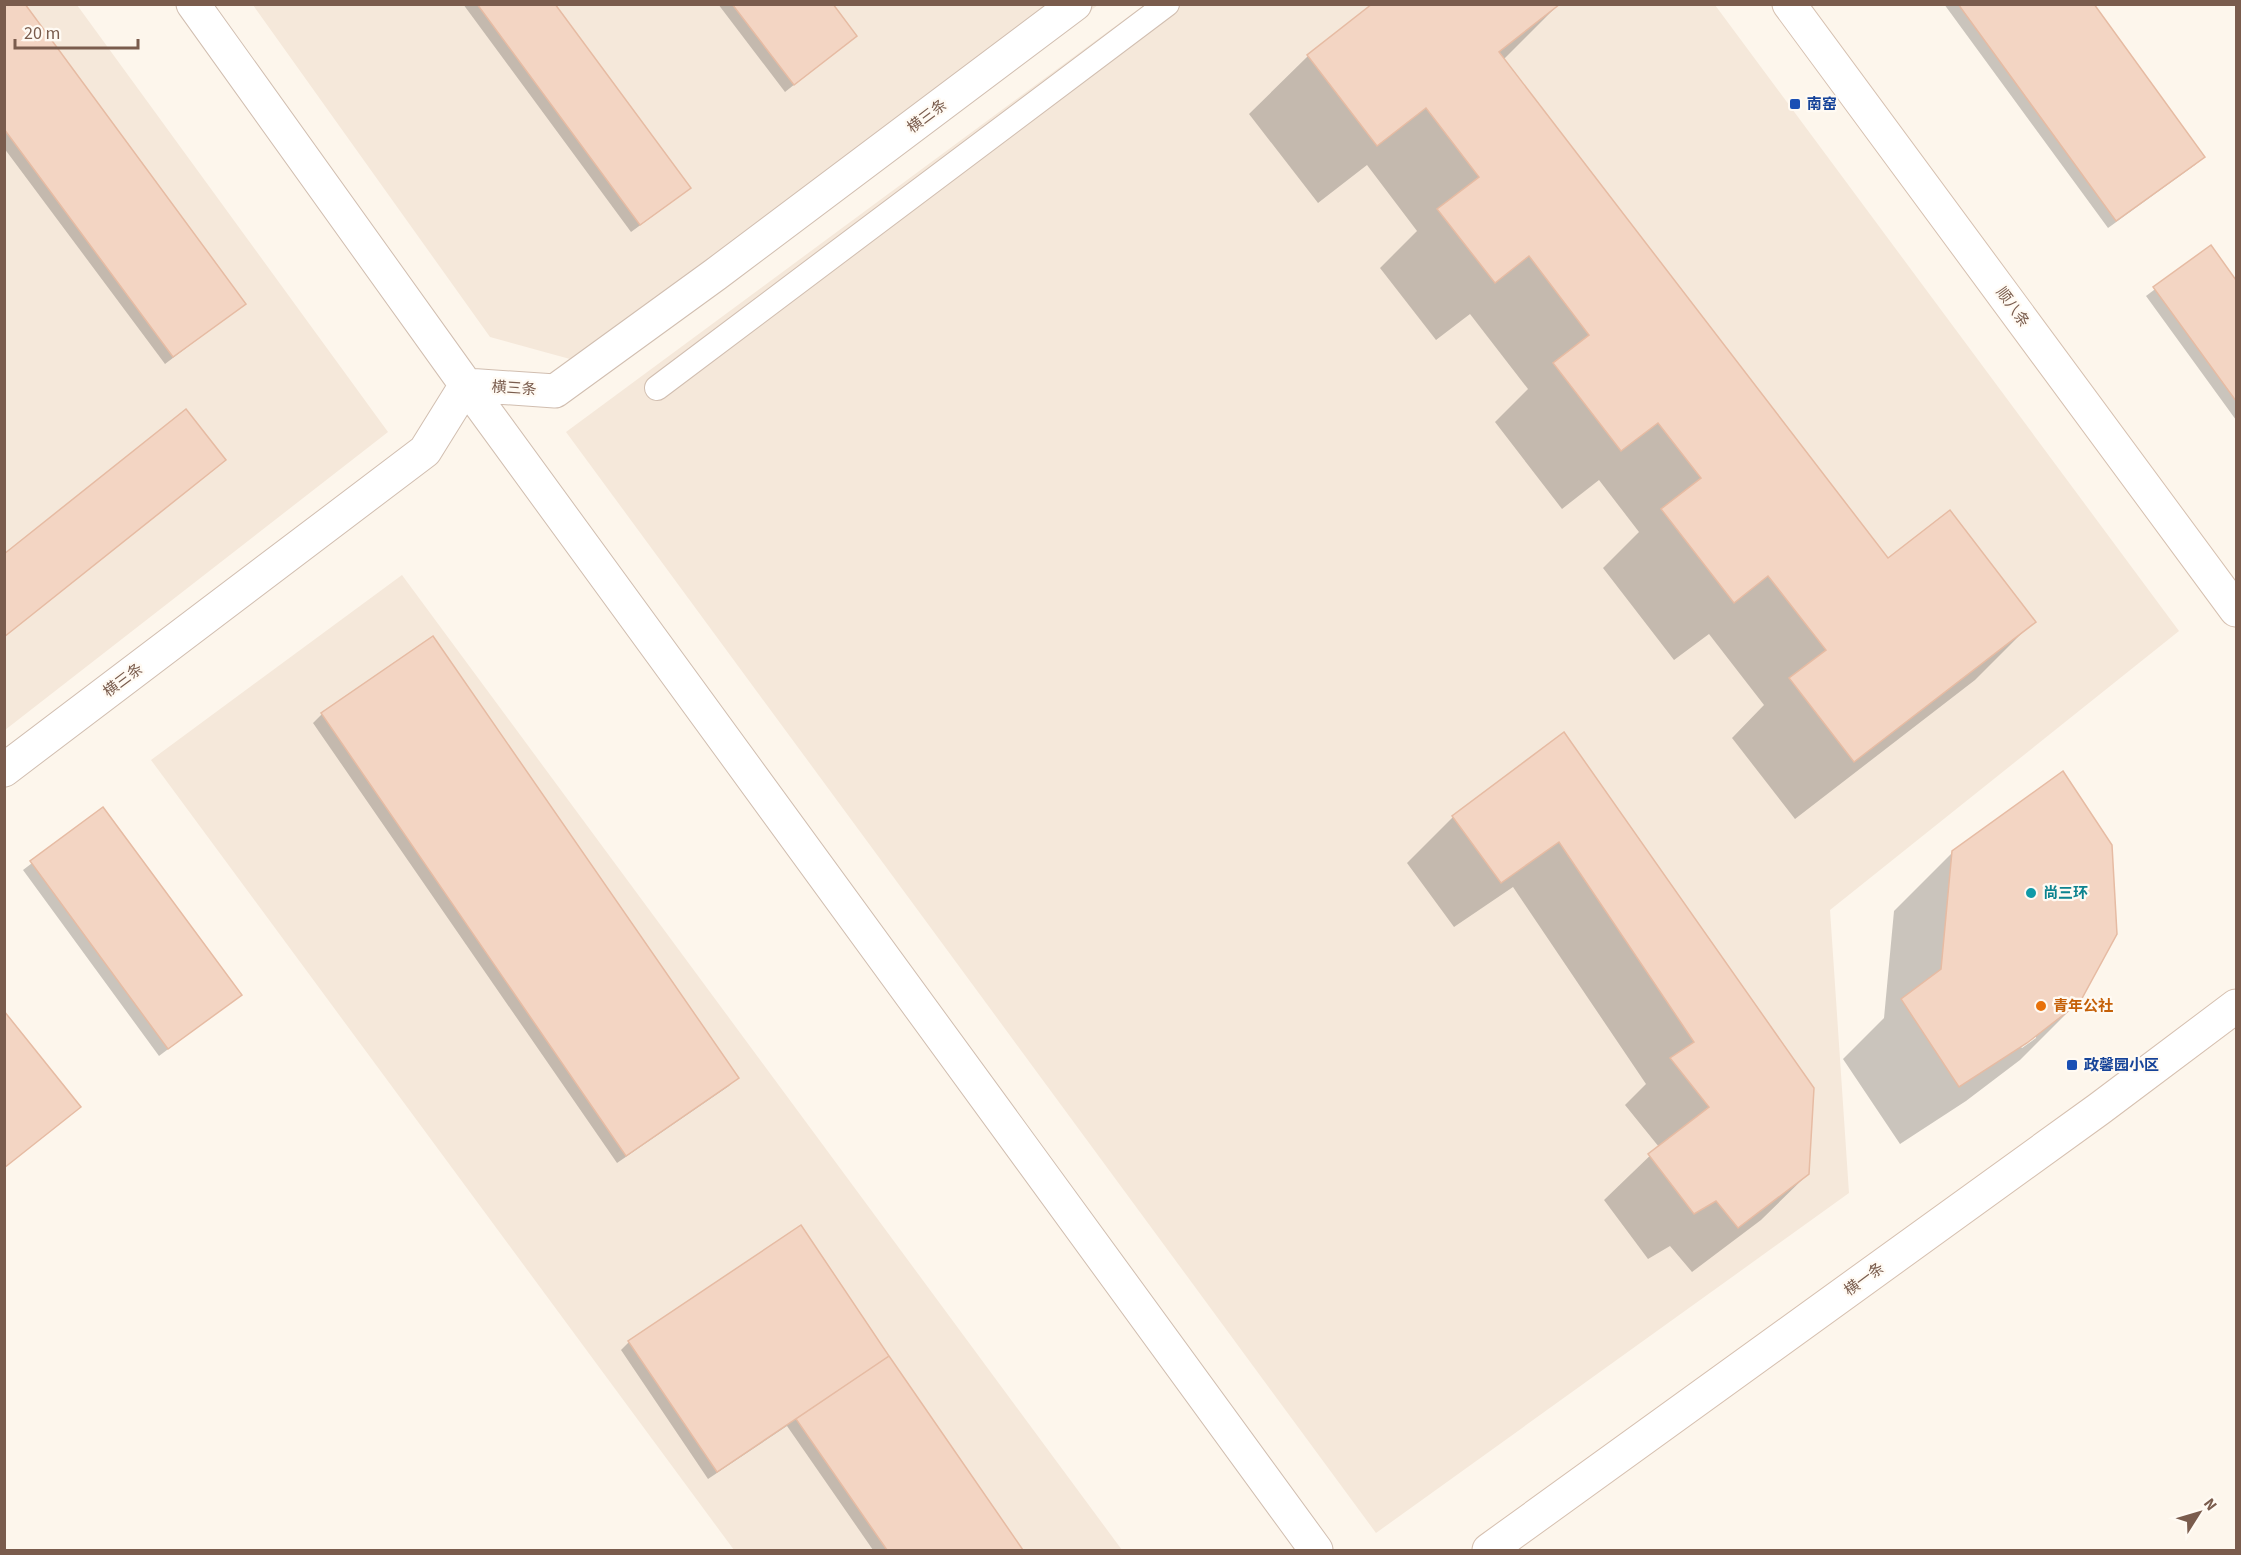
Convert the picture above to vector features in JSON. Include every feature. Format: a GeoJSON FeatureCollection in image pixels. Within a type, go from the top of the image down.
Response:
{"type":"FeatureCollection","features":[{"type":"Feature","properties":{"kind":"street"},"geometry":{"type":"LineString","coordinates":[[193,4],[466,385],[1316,1551]]}},
{"type":"Feature","properties":{"kind":"street","name":"横三条"},"geometry":{"type":"LineString","coordinates":[[4,770],[425,452],[466,385],[555,391],[716,274],[1075,4]]}},
{"type":"Feature","properties":{"kind":"street","name":"顺八条"},"geometry":{"type":"LineString","coordinates":[[1789,4],[2236,610]]}},
{"type":"Feature","properties":{"kind":"street","name":"横一条"},"geometry":{"type":"LineString","coordinates":[[1490,1551],[2099,1109],[2236,1005]]}},
{"type":"Feature","properties":{"kind":"lane"},"geometry":{"type":"LineString","coordinates":[[657,388],[1167,4]]}},
{"type":"Feature","properties":{"kind":"shaded area"},"geometry":{"type":"Polygon","coordinates":[[[5,5],[77,5],[388,432],[5,730],[5,5]]]}},
{"type":"Feature","properties":{"kind":"shaded area"},"geometry":{"type":"Polygon","coordinates":[[[253,5],[1098,5],[610,370],[490,337],[253,5]]]}},
{"type":"Feature","properties":{"kind":"shaded area"},"geometry":{"type":"Polygon","coordinates":[[[1144,5],[1715,5],[2179,631],[1830,910],[1849,1193],[1376,1533],[566,432],[1144,5]]]}},
{"type":"Feature","properties":{"kind":"shaded area"},"geometry":{"type":"Polygon","coordinates":[[[402,575],[1122,1550],[734,1550],[151,760],[402,575]]]}},
{"type":"Feature","properties":{"kind":"building"},"geometry":{"type":"Polygon","coordinates":[[[4,4],[25,4],[246,304],[173,357],[4,129],[4,4]]]}},
{"type":"Feature","properties":{"kind":"building"},"geometry":{"type":"Polygon","coordinates":[[[477,4],[555,4],[691,188],[640,225],[477,4]]]}},
{"type":"Feature","properties":{"kind":"building"},"geometry":{"type":"Polygon","coordinates":[[[732,4],[833,4],[857,36],[794,85],[732,4]]]}},
{"type":"Feature","properties":{"kind":"building"},"geometry":{"type":"Polygon","coordinates":[[[1372,4],[1560,4],[1499,52],[1888,558],[1950,510],[2036,622],[1854,762],[1789,678],[1826,650],[1768,576],[1734,603],[1661,509],[1701,478],[1658,423],[1621,451],[1553,363],[1589,335],[1529,256],[1495,283],[1437,209],[1479,177],[1426,108],[1377,146],[1307,55],[1372,4]]]}},
{"type":"Feature","properties":{"kind":"building"},"geometry":{"type":"Polygon","coordinates":[[[1958,4],[2094,4],[2205,157],[2116,221],[1958,4]]]}},
{"type":"Feature","properties":{"kind":"building"},"geometry":{"type":"Polygon","coordinates":[[[2211,245],[2236,280],[2236,401],[2153,287],[2211,245]]]}},
{"type":"Feature","properties":{"kind":"building"},"geometry":{"type":"Polygon","coordinates":[[[186,409],[226,460],[4,637],[4,554],[186,409]]]}},
{"type":"Feature","properties":{"kind":"building"},"geometry":{"type":"Polygon","coordinates":[[[433,636],[739,1078],[626,1156],[321,713],[433,636]]]}},
{"type":"Feature","properties":{"kind":"building"},"geometry":{"type":"Polygon","coordinates":[[[1564,732],[1814,1088],[1809,1174],[1738,1228],[1716,1201],[1694,1214],[1648,1154],[1709,1107],[1670,1058],[1694,1042],[1559,842],[1501,883],[1452,816],[1564,732]]]}},
{"type":"Feature","properties":{"kind":"building","name":"尚三环"},"geometry":{"type":"Polygon","coordinates":[[[2063,771],[2112,845],[2117,934],[2080,1002],[2027,1043],[1959,1087],[1901,999],[1941,969],[1952,851],[2063,771]]]}},
{"type":"Feature","properties":{"kind":"building"},"geometry":{"type":"Polygon","coordinates":[[[103,807],[242,995],[168,1049],[30,861],[103,807]]]}},
{"type":"Feature","properties":{"kind":"building"},"geometry":{"type":"Polygon","coordinates":[[[4,1011],[81,1107],[4,1168],[4,1011]]]}},
{"type":"Feature","properties":{"kind":"building"},"geometry":{"type":"Polygon","coordinates":[[[801,1225],[889,1356],[717,1472],[628,1341],[801,1225]]]}},
{"type":"Feature","properties":{"kind":"building"},"geometry":{"type":"Polygon","coordinates":[[[889,1356],[1023,1550],[887,1550],[796,1419],[889,1356]]]}},
{"type":"Feature","properties":{"kind":"place","name":"南窑"},"geometry":{"type":"Point","coordinates":[1795,104]}},
{"type":"Feature","properties":{"kind":"place","name":"尚三环"},"geometry":{"type":"Point","coordinates":[2031,893]}},
{"type":"Feature","properties":{"kind":"place","name":"青年公社"},"geometry":{"type":"Point","coordinates":[2041,1006]}},
{"type":"Feature","properties":{"kind":"place","name":"政馨园小区"},"geometry":{"type":"Point","coordinates":[2072,1065]}}]}
